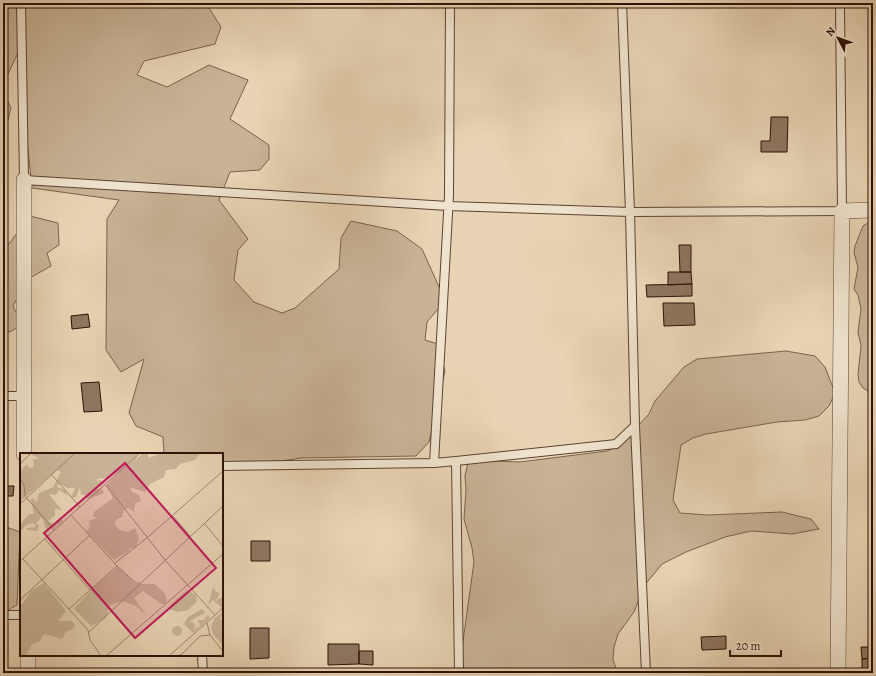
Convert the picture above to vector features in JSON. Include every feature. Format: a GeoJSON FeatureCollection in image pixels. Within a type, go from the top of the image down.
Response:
{"type":"FeatureCollection","features":[{"type":"Feature","properties":{"kind":"street"},"geometry":{"type":"LineString","coordinates":[[24,180],[24,453]]}},
{"type":"Feature","properties":{"kind":"street"},"geometry":{"type":"LineString","coordinates":[[838,673],[842,211],[873,210]]}},
{"type":"Feature","properties":{"kind":"street"},"geometry":{"type":"LineString","coordinates":[[28,656],[28,673]]}},
{"type":"Feature","properties":{"kind":"lane"},"geometry":{"type":"LineString","coordinates":[[21,3],[24,180],[448,206],[630,212],[842,211],[840,3]]}},
{"type":"Feature","properties":{"kind":"lane"},"geometry":{"type":"LineString","coordinates":[[434,463],[448,206],[450,3]]}},
{"type":"Feature","properties":{"kind":"lane"},"geometry":{"type":"LineString","coordinates":[[622,3],[630,212],[635,426],[646,673]]}},
{"type":"Feature","properties":{"kind":"lane"},"geometry":{"type":"LineString","coordinates":[[3,396],[24,396]]}},
{"type":"Feature","properties":{"kind":"lane"},"geometry":{"type":"LineString","coordinates":[[223,466],[456,462],[616,444],[635,426]]}},
{"type":"Feature","properties":{"kind":"lane"},"geometry":{"type":"LineString","coordinates":[[456,462],[459,673]]}},
{"type":"Feature","properties":{"kind":"lane"},"geometry":{"type":"LineString","coordinates":[[3,615],[20,615]]}},
{"type":"Feature","properties":{"kind":"lane"},"geometry":{"type":"LineString","coordinates":[[202,656],[203,673]]}},
{"type":"Feature","properties":{"kind":"shaded area"},"geometry":{"type":"Polygon","coordinates":[[[3,3],[206,3],[221,27],[215,44],[144,61],[137,75],[167,87],[209,65],[248,80],[230,119],[269,145],[269,159],[260,170],[230,172],[219,200],[248,239],[238,250],[234,280],[254,302],[282,313],[295,308],[339,269],[341,238],[351,221],[397,231],[422,249],[440,289],[444,302],[427,322],[425,340],[438,344],[445,371],[429,442],[416,456],[301,458],[223,470],[223,453],[164,453],[163,437],[136,426],[129,413],[144,359],[121,372],[106,350],[107,219],[119,200],[32,188],[18,53],[3,84],[3,3]]]}},
{"type":"Feature","properties":{"kind":"shaded area"},"geometry":{"type":"Polygon","coordinates":[[[3,92],[11,108],[3,140],[3,92]]]}},
{"type":"Feature","properties":{"kind":"shaded area"},"geometry":{"type":"Polygon","coordinates":[[[30,216],[58,223],[59,245],[47,253],[51,266],[28,279],[13,306],[22,325],[10,332],[3,329],[3,247],[5,249],[30,216]]]}},
{"type":"Feature","properties":{"kind":"shaded area"},"geometry":{"type":"Polygon","coordinates":[[[873,220],[873,394],[863,388],[859,382],[858,375],[861,346],[858,332],[861,309],[858,295],[854,289],[858,267],[854,253],[855,246],[863,226],[873,220]]]}},
{"type":"Feature","properties":{"kind":"shaded area"},"geometry":{"type":"Polygon","coordinates":[[[786,351],[815,356],[825,367],[835,393],[829,406],[819,416],[805,420],[777,422],[706,434],[693,438],[681,445],[673,500],[680,513],[708,515],[782,512],[811,519],[819,529],[792,534],[751,531],[725,537],[686,552],[662,564],[644,586],[634,612],[618,634],[614,647],[613,660],[618,673],[462,673],[460,663],[474,562],[472,548],[464,519],[466,490],[465,476],[468,462],[520,462],[607,451],[619,446],[649,414],[655,401],[684,367],[697,359],[786,351]]]}},
{"type":"Feature","properties":{"kind":"shaded area"},"geometry":{"type":"Polygon","coordinates":[[[6,527],[20,532],[17,605],[3,613],[3,530],[6,527]]]}},
{"type":"Feature","properties":{"kind":"building"},"geometry":{"type":"Polygon","coordinates":[[[771,117],[788,117],[787,152],[761,152],[761,141],[770,141],[771,117]]]}},
{"type":"Feature","properties":{"kind":"building"},"geometry":{"type":"Polygon","coordinates":[[[679,245],[691,245],[691,272],[680,272],[679,245]]]}},
{"type":"Feature","properties":{"kind":"building"},"geometry":{"type":"Polygon","coordinates":[[[668,272],[691,272],[692,284],[668,285],[668,272]]]}},
{"type":"Feature","properties":{"kind":"building"},"geometry":{"type":"Polygon","coordinates":[[[692,284],[692,296],[647,297],[646,285],[692,284]]]}},
{"type":"Feature","properties":{"kind":"building"},"geometry":{"type":"Polygon","coordinates":[[[663,303],[694,303],[695,325],[664,326],[663,303]]]}},
{"type":"Feature","properties":{"kind":"building"},"geometry":{"type":"Polygon","coordinates":[[[88,314],[90,327],[72,329],[71,316],[88,314]]]}},
{"type":"Feature","properties":{"kind":"building"},"geometry":{"type":"Polygon","coordinates":[[[99,382],[102,411],[84,412],[81,383],[99,382]]]}},
{"type":"Feature","properties":{"kind":"building"},"geometry":{"type":"Polygon","coordinates":[[[3,486],[14,486],[13,496],[3,496],[3,486]]]}},
{"type":"Feature","properties":{"kind":"building"},"geometry":{"type":"Polygon","coordinates":[[[251,541],[270,541],[270,561],[251,561],[251,541]]]}},
{"type":"Feature","properties":{"kind":"building"},"geometry":{"type":"Polygon","coordinates":[[[250,628],[269,628],[269,658],[250,659],[250,628]]]}},
{"type":"Feature","properties":{"kind":"building"},"geometry":{"type":"Polygon","coordinates":[[[726,636],[726,649],[702,650],[701,637],[726,636]]]}},
{"type":"Feature","properties":{"kind":"building"},"geometry":{"type":"Polygon","coordinates":[[[328,644],[359,644],[359,664],[328,665],[328,644]]]}},
{"type":"Feature","properties":{"kind":"building"},"geometry":{"type":"Polygon","coordinates":[[[861,647],[873,647],[873,658],[862,659],[861,647]]]}},
{"type":"Feature","properties":{"kind":"building"},"geometry":{"type":"Polygon","coordinates":[[[359,651],[373,651],[373,665],[359,664],[359,651]]]}},
{"type":"Feature","properties":{"kind":"building"},"geometry":{"type":"Polygon","coordinates":[[[873,658],[873,669],[862,669],[862,659],[873,658]]]}}]}
